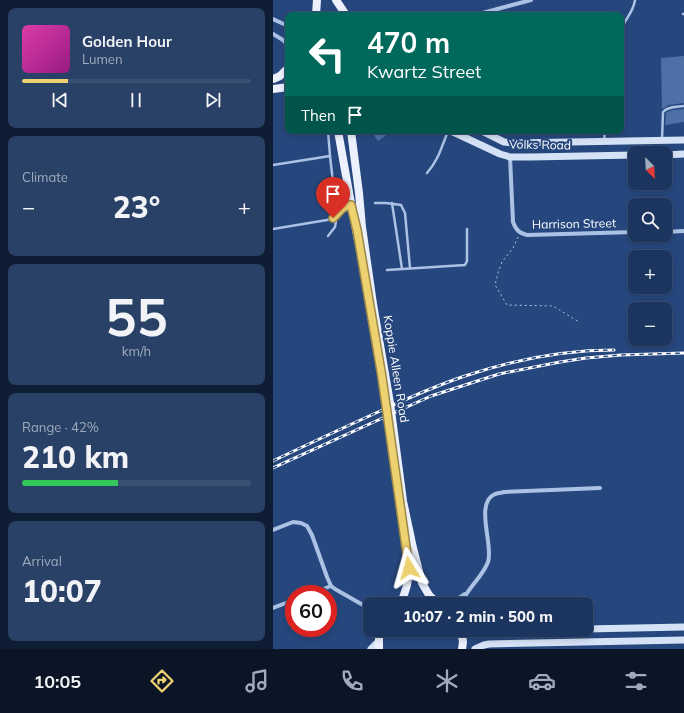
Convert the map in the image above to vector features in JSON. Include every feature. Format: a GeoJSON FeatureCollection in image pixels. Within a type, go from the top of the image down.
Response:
{"type":"FeatureCollection","features":[{"type":"Feature","properties":{"kind":"main road"},"geometry":{"type":"LineString","coordinates":[[316,12],[317,0]]}},
{"type":"Feature","properties":{"kind":"main road"},"geometry":{"type":"LineString","coordinates":[[335,0],[344,12]]}},
{"type":"Feature","properties":{"kind":"main road"},"geometry":{"type":"LineString","coordinates":[[273,79],[280,76],[285,71]]}},
{"type":"Feature","properties":{"kind":"main road"},"geometry":{"type":"LineString","coordinates":[[273,89],[285,87]]}},
{"type":"Feature","properties":{"kind":"main road"},"geometry":{"type":"LineString","coordinates":[[273,94],[285,92]]}},
{"type":"Feature","properties":{"kind":"main road","name":"Koppie Alleen Road"},"geometry":{"type":"LineString","coordinates":[[339,134],[382,377],[388,403]]}},
{"type":"Feature","properties":{"kind":"main road","name":"Koppie Alleen Road"},"geometry":{"type":"LineString","coordinates":[[351,134],[362,227],[388,403],[409,568],[409,583],[404,597]]}},
{"type":"Feature","properties":{"kind":"main road","name":"Koppie Alleen Road"},"geometry":{"type":"LineString","coordinates":[[390,420],[403,501],[418,568],[422,583],[431,597]]}},
{"type":"Feature","properties":{"kind":"main road"},"geometry":{"type":"LineString","coordinates":[[462,637],[462,649]]}},
{"type":"Feature","properties":{"kind":"street"},"geometry":{"type":"LineString","coordinates":[[486,12],[531,0]]}},
{"type":"Feature","properties":{"kind":"street"},"geometry":{"type":"LineString","coordinates":[[273,19],[285,25]]}},
{"type":"Feature","properties":{"kind":"street"},"geometry":{"type":"LineString","coordinates":[[273,34],[285,42]]}},
{"type":"Feature","properties":{"kind":"street","name":"Volks Road"},"geometry":{"type":"LineString","coordinates":[[457,134],[500,154],[512,157],[628,155]]}},
{"type":"Feature","properties":{"kind":"street","name":"Volks Road"},"geometry":{"type":"LineString","coordinates":[[488,134],[504,142],[513,143],[684,140]]}},
{"type":"Feature","properties":{"kind":"street"},"geometry":{"type":"LineString","coordinates":[[500,154],[498,148],[499,144],[504,142]]}},
{"type":"Feature","properties":{"kind":"street"},"geometry":{"type":"LineString","coordinates":[[512,157],[518,154],[519,149],[517,145],[513,143]]}},
{"type":"Feature","properties":{"kind":"street"},"geometry":{"type":"LineString","coordinates":[[672,155],[684,154]]}},
{"type":"Feature","properties":{"kind":"street","name":"Harrison Street"},"geometry":{"type":"LineString","coordinates":[[512,157],[513,222],[515,228],[520,233],[527,235],[628,232]]}},
{"type":"Feature","properties":{"kind":"street"},"geometry":{"type":"LineString","coordinates":[[672,232],[684,231]]}},
{"type":"Feature","properties":{"kind":"street"},"geometry":{"type":"LineString","coordinates":[[464,597],[484,571],[488,561],[489,555],[485,520],[486,507],[488,500],[494,495],[504,492],[600,488]]}},
{"type":"Feature","properties":{"kind":"street"},"geometry":{"type":"LineString","coordinates":[[273,530],[293,522],[304,524],[309,528],[331,585]]}},
{"type":"Feature","properties":{"kind":"street"},"geometry":{"type":"LineString","coordinates":[[337,589],[363,605]]}},
{"type":"Feature","properties":{"kind":"street"},"geometry":{"type":"LineString","coordinates":[[460,597],[467,592]]}},
{"type":"Feature","properties":{"kind":"street"},"geometry":{"type":"LineString","coordinates":[[273,608],[285,603]]}},
{"type":"Feature","properties":{"kind":"street"},"geometry":{"type":"LineString","coordinates":[[593,629],[684,627]]}},
{"type":"Feature","properties":{"kind":"street"},"geometry":{"type":"LineString","coordinates":[[609,628],[610,642]]}},
{"type":"Feature","properties":{"kind":"street"},"geometry":{"type":"LineString","coordinates":[[532,637],[532,643]]}},
{"type":"Feature","properties":{"kind":"street"},"geometry":{"type":"LineString","coordinates":[[371,649],[379,638]]}},
{"type":"Feature","properties":{"kind":"street"},"geometry":{"type":"LineString","coordinates":[[475,649],[489,644],[684,640]]}},
{"type":"Feature","properties":{"kind":"lane"},"geometry":{"type":"LineString","coordinates":[[624,22],[633,8],[635,0]]}},
{"type":"Feature","properties":{"kind":"lane"},"geometry":{"type":"LineString","coordinates":[[662,140],[663,112],[665,109],[684,106]]}},
{"type":"Feature","properties":{"kind":"lane"},"geometry":{"type":"LineString","coordinates":[[328,134],[335,199],[340,210]]}},
{"type":"Feature","properties":{"kind":"lane"},"geometry":{"type":"LineString","coordinates":[[427,174],[437,159],[446,134]]}},
{"type":"Feature","properties":{"kind":"lane"},"geometry":{"type":"LineString","coordinates":[[604,141],[605,134]]}},
{"type":"Feature","properties":{"kind":"lane"},"geometry":{"type":"LineString","coordinates":[[342,152],[354,150]]}},
{"type":"Feature","properties":{"kind":"lane"},"geometry":{"type":"LineString","coordinates":[[273,165],[330,156]]}},
{"type":"Feature","properties":{"kind":"lane"},"geometry":{"type":"LineString","coordinates":[[375,203],[401,204],[405,213],[410,268]]}},
{"type":"Feature","properties":{"kind":"lane"},"geometry":{"type":"LineString","coordinates":[[273,229],[327,220],[333,218],[345,206],[360,204]]}},
{"type":"Feature","properties":{"kind":"lane"},"geometry":{"type":"LineString","coordinates":[[392,204],[402,269]]}},
{"type":"Feature","properties":{"kind":"lane"},"geometry":{"type":"LineString","coordinates":[[327,236],[335,227],[337,214]]}},
{"type":"Feature","properties":{"kind":"lane"},"geometry":{"type":"LineString","coordinates":[[387,270],[465,264],[467,261],[467,229]]}},
{"type":"Feature","properties":{"kind":"path"},"geometry":{"type":"LineString","coordinates":[[520,233],[513,248],[502,262],[495,285],[507,304],[553,306],[579,322]]}},
{"type":"Feature","properties":{"kind":"building"},"geometry":{"type":"Polygon","coordinates":[[[684,56],[684,103],[669,105],[662,109],[661,58],[684,56]]]}},
{"type":"Feature","properties":{"kind":"building"},"geometry":{"type":"Polygon","coordinates":[[[684,109],[684,122],[665,125],[667,112],[684,109]]]}},
{"type":"Feature","properties":{"kind":"building"},"geometry":{"type":"Polygon","coordinates":[[[373,134],[388,134],[378,141],[373,134]]]}},
{"type":"Feature","properties":{"kind":"railway"},"geometry":{"type":"LineString","coordinates":[[273,461],[410,398],[443,384],[483,370],[558,354],[595,350],[614,350]]}},
{"type":"Feature","properties":{"kind":"railway"},"geometry":{"type":"LineString","coordinates":[[273,468],[431,396],[499,374],[586,358],[621,355],[684,353]]}},
{"type":"Feature","properties":{"kind":"route"},"geometry":{"type":"LineString","coordinates":[[333,218],[345,206],[351,205],[357,230],[382,377],[387,421],[409,568]]}}]}
